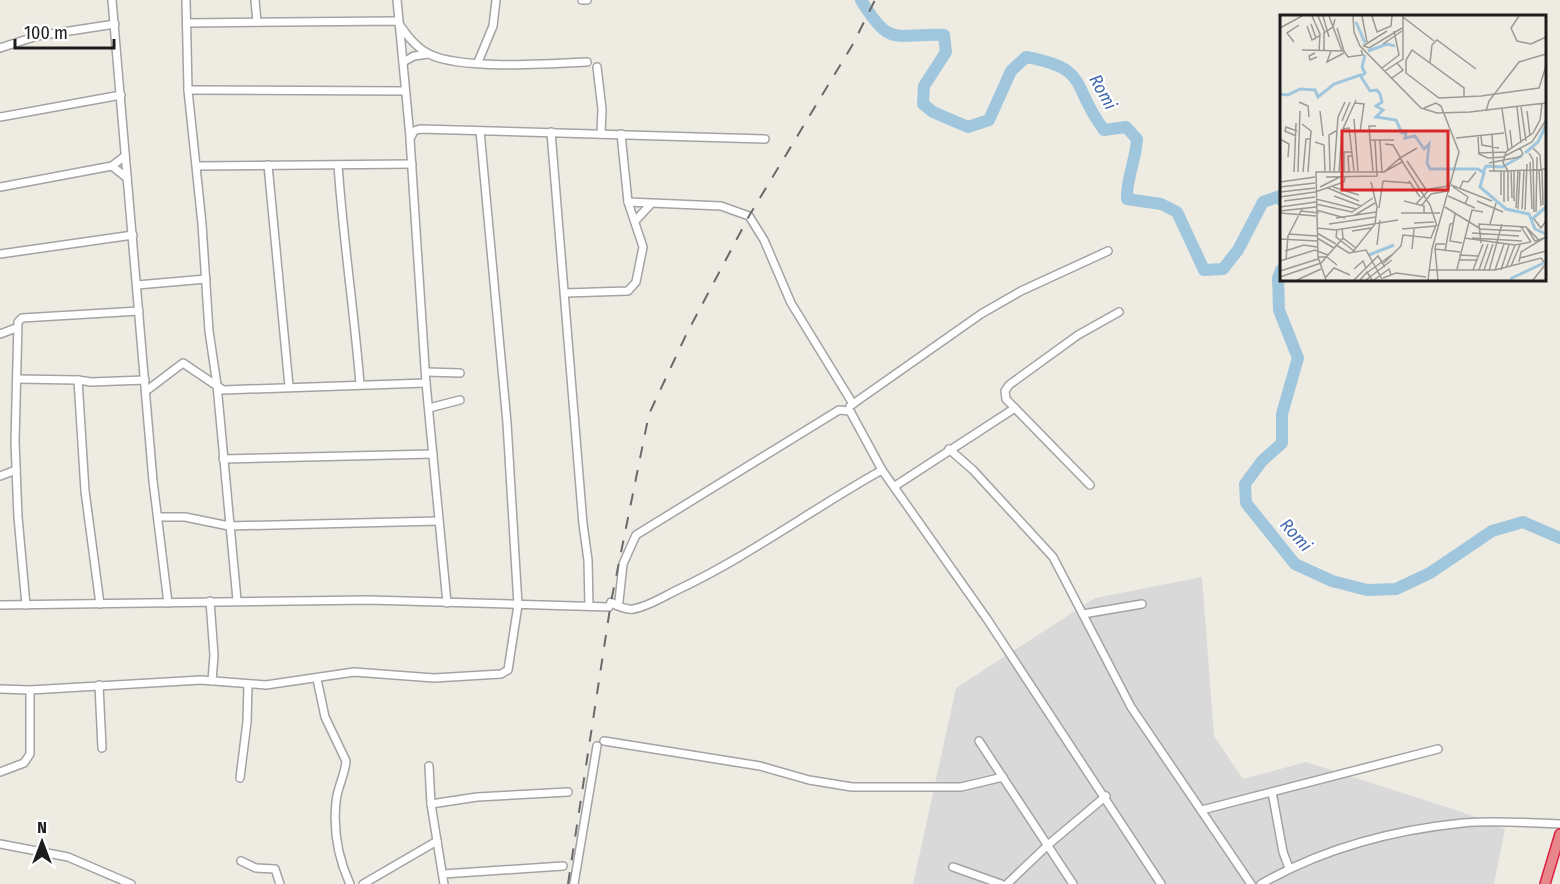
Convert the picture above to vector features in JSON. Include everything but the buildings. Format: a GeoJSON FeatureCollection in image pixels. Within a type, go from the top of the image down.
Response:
{"type":"FeatureCollection","features":[{"type":"Feature","properties":{"kind":"highway"},"geometry":{"type":"LineString","coordinates":[[1545,884],[1560,834]]}},
{"type":"Feature","properties":{"kind":"street"},"geometry":{"type":"LineString","coordinates":[[112,0],[146,391],[168,603]]}},
{"type":"Feature","properties":{"kind":"street"},"geometry":{"type":"LineString","coordinates":[[186,0],[188,90],[197,166],[209,331],[220,388],[218,399],[237,600]]}},
{"type":"Feature","properties":{"kind":"street"},"geometry":{"type":"LineString","coordinates":[[255,0],[257,22]]}},
{"type":"Feature","properties":{"kind":"street"},"geometry":{"type":"LineString","coordinates":[[397,0],[397,21],[412,164],[426,383],[447,603]]}},
{"type":"Feature","properties":{"kind":"street"},"geometry":{"type":"LineString","coordinates":[[478,62],[493,26],[496,0]]}},
{"type":"Feature","properties":{"kind":"street"},"geometry":{"type":"LineString","coordinates":[[582,0],[587,0]]}},
{"type":"Feature","properties":{"kind":"street"},"geometry":{"type":"LineString","coordinates":[[188,23],[397,21]]}},
{"type":"Feature","properties":{"kind":"street"},"geometry":{"type":"LineString","coordinates":[[397,21],[411,41],[428,54],[446,60],[535,65],[587,62]]}},
{"type":"Feature","properties":{"kind":"street"},"geometry":{"type":"LineString","coordinates":[[0,48],[37,36],[115,24]]}},
{"type":"Feature","properties":{"kind":"street"},"geometry":{"type":"LineString","coordinates":[[403,62],[428,54]]}},
{"type":"Feature","properties":{"kind":"street"},"geometry":{"type":"LineString","coordinates":[[597,67],[601,134]]}},
{"type":"Feature","properties":{"kind":"street"},"geometry":{"type":"LineString","coordinates":[[188,90],[405,91]]}},
{"type":"Feature","properties":{"kind":"street"},"geometry":{"type":"LineString","coordinates":[[0,117],[120,95]]}},
{"type":"Feature","properties":{"kind":"street"},"geometry":{"type":"LineString","coordinates":[[410,139],[414,131],[420,129],[765,139]]}},
{"type":"Feature","properties":{"kind":"street"},"geometry":{"type":"LineString","coordinates":[[0,689],[30,690],[212,681],[266,685],[354,672],[434,678],[501,674],[510,665],[518,605],[507,423],[480,131]]}},
{"type":"Feature","properties":{"kind":"street"},"geometry":{"type":"LineString","coordinates":[[551,132],[583,524],[588,561],[589,606]]}},
{"type":"Feature","properties":{"kind":"street"},"geometry":{"type":"LineString","coordinates":[[565,293],[627,291],[633,287],[643,247],[628,202],[621,134]]}},
{"type":"Feature","properties":{"kind":"street"},"geometry":{"type":"LineString","coordinates":[[0,187],[112,166],[125,156]]}},
{"type":"Feature","properties":{"kind":"street"},"geometry":{"type":"LineString","coordinates":[[197,166],[412,164]]}},
{"type":"Feature","properties":{"kind":"street"},"geometry":{"type":"LineString","coordinates":[[268,165],[289,386]]}},
{"type":"Feature","properties":{"kind":"street"},"geometry":{"type":"LineString","coordinates":[[338,165],[344,249],[352,296],[360,384]]}},
{"type":"Feature","properties":{"kind":"street"},"geometry":{"type":"LineString","coordinates":[[112,166],[127,178]]}},
{"type":"Feature","properties":{"kind":"street"},"geometry":{"type":"LineString","coordinates":[[628,202],[650,205],[721,206],[748,216],[764,240],[791,303],[853,404]]}},
{"type":"Feature","properties":{"kind":"street"},"geometry":{"type":"LineString","coordinates":[[635,221],[650,205]]}},
{"type":"Feature","properties":{"kind":"street"},"geometry":{"type":"LineString","coordinates":[[0,254],[133,235]]}},
{"type":"Feature","properties":{"kind":"street"},"geometry":{"type":"LineString","coordinates":[[616,605],[619,601],[623,564],[636,535],[838,410],[846,409],[981,314],[1021,291],[1108,252]]}},
{"type":"Feature","properties":{"kind":"street"},"geometry":{"type":"LineString","coordinates":[[137,285],[206,279]]}},
{"type":"Feature","properties":{"kind":"street"},"geometry":{"type":"LineString","coordinates":[[26,604],[16,470],[16,328],[22,318],[139,311]]}},
{"type":"Feature","properties":{"kind":"street"},"geometry":{"type":"LineString","coordinates":[[1090,485],[1005,395],[1009,385],[1078,335],[1119,312]]}},
{"type":"Feature","properties":{"kind":"street"},"geometry":{"type":"LineString","coordinates":[[0,334],[16,328]]}},
{"type":"Feature","properties":{"kind":"street"},"geometry":{"type":"LineString","coordinates":[[146,391],[183,363],[220,388],[426,383]]}},
{"type":"Feature","properties":{"kind":"street"},"geometry":{"type":"LineString","coordinates":[[426,372],[460,373]]}},
{"type":"Feature","properties":{"kind":"street"},"geometry":{"type":"LineString","coordinates":[[17,379],[91,382],[145,380]]}},
{"type":"Feature","properties":{"kind":"street"},"geometry":{"type":"LineString","coordinates":[[78,380],[86,491],[100,604]]}},
{"type":"Feature","properties":{"kind":"street"},"geometry":{"type":"LineString","coordinates":[[429,408],[459,400]]}},
{"type":"Feature","properties":{"kind":"street"},"geometry":{"type":"LineString","coordinates":[[895,486],[949,449],[1016,408]]}},
{"type":"Feature","properties":{"kind":"street"},"geometry":{"type":"LineString","coordinates":[[846,409],[850,411],[882,470],[1106,796],[1161,884]]}},
{"type":"Feature","properties":{"kind":"street"},"geometry":{"type":"LineString","coordinates":[[949,449],[1010,508],[1053,557],[1131,707],[1251,884]]}},
{"type":"Feature","properties":{"kind":"street"},"geometry":{"type":"LineString","coordinates":[[223,459],[433,454]]}},
{"type":"Feature","properties":{"kind":"street"},"geometry":{"type":"LineString","coordinates":[[0,476],[16,470]]}},
{"type":"Feature","properties":{"kind":"street"},"geometry":{"type":"LineString","coordinates":[[0,605],[237,600],[609,607],[611,602],[625,609],[640,607],[739,559],[832,498],[882,470]]}},
{"type":"Feature","properties":{"kind":"street"},"geometry":{"type":"LineString","coordinates":[[158,517],[185,517],[229,526],[439,521]]}},
{"type":"Feature","properties":{"kind":"street"},"geometry":{"type":"LineString","coordinates":[[210,601],[214,655],[212,681]]}},
{"type":"Feature","properties":{"kind":"street"},"geometry":{"type":"LineString","coordinates":[[1083,614],[1142,604]]}},
{"type":"Feature","properties":{"kind":"street"},"geometry":{"type":"LineString","coordinates":[[317,679],[325,717],[346,761],[336,800],[336,837],[340,863],[350,884]]}},
{"type":"Feature","properties":{"kind":"street"},"geometry":{"type":"LineString","coordinates":[[240,778],[247,722],[248,684]]}},
{"type":"Feature","properties":{"kind":"street"},"geometry":{"type":"LineString","coordinates":[[99,685],[102,748]]}},
{"type":"Feature","properties":{"kind":"street"},"geometry":{"type":"LineString","coordinates":[[0,772],[24,763],[30,754],[30,690]]}},
{"type":"Feature","properties":{"kind":"street"},"geometry":{"type":"LineString","coordinates":[[604,741],[760,766],[809,780],[852,787],[934,789],[971,786],[1003,777]]}},
{"type":"Feature","properties":{"kind":"street"},"geometry":{"type":"LineString","coordinates":[[979,741],[1049,844],[1073,884]]}},
{"type":"Feature","properties":{"kind":"street"},"geometry":{"type":"LineString","coordinates":[[574,884],[597,746]]}},
{"type":"Feature","properties":{"kind":"street"},"geometry":{"type":"LineString","coordinates":[[1202,810],[1438,749]]}},
{"type":"Feature","properties":{"kind":"street"},"geometry":{"type":"LineString","coordinates":[[429,766],[431,804],[444,884]]}},
{"type":"Feature","properties":{"kind":"street"},"geometry":{"type":"LineString","coordinates":[[431,804],[477,797],[568,792]]}},
{"type":"Feature","properties":{"kind":"street"},"geometry":{"type":"LineString","coordinates":[[1272,792],[1283,852],[1289,868]]}},
{"type":"Feature","properties":{"kind":"street"},"geometry":{"type":"LineString","coordinates":[[1007,884],[1049,844],[1106,796]]}},
{"type":"Feature","properties":{"kind":"street"},"geometry":{"type":"LineString","coordinates":[[1260,884],[1289,868],[1361,842],[1416,830],[1464,823],[1560,824]]}},
{"type":"Feature","properties":{"kind":"street"},"geometry":{"type":"LineString","coordinates":[[363,884],[437,841]]}},
{"type":"Feature","properties":{"kind":"street"},"geometry":{"type":"LineString","coordinates":[[0,844],[68,857],[131,884]]}},
{"type":"Feature","properties":{"kind":"street"},"geometry":{"type":"LineString","coordinates":[[241,861],[256,868],[275,869],[280,884]]}},
{"type":"Feature","properties":{"kind":"street"},"geometry":{"type":"LineString","coordinates":[[443,874],[563,866]]}},
{"type":"Feature","properties":{"kind":"street"},"geometry":{"type":"LineString","coordinates":[[953,867],[1001,884]]}},
{"type":"Feature","properties":{"kind":"shaded area"},"geometry":{"type":"Polygon","coordinates":[[[1202,577],[1214,736],[1243,779],[1306,762],[1462,812],[1505,829],[1494,884],[913,884],[956,688],[1095,598],[1202,577]]]}},
{"type":"Feature","properties":{"kind":"waterway","name":"Romi"},"geometry":{"type":"LineString","coordinates":[[861,0],[887,32],[904,36],[944,35],[946,52],[924,86],[923,104],[933,112],[968,127],[989,120],[1011,71],[1026,57],[1061,67],[1071,74],[1104,130],[1126,127],[1137,139],[1127,199],[1161,204],[1177,212],[1204,270],[1223,269],[1238,250],[1263,202],[1280,196]]}},
{"type":"Feature","properties":{"kind":"waterway","name":"Romi"},"geometry":{"type":"LineString","coordinates":[[1280,273],[1278,278],[1279,310],[1298,358],[1282,414],[1282,443],[1262,461],[1245,484],[1246,503],[1295,564],[1332,581],[1367,590],[1396,589],[1430,573],[1492,531],[1523,522],[1560,538]]}},
{"type":"Feature","properties":{"kind":"railway"},"geometry":{"type":"LineString","coordinates":[[568,884],[611,602],[649,414],[686,335],[749,216],[853,44],[875,0]]}}]}
